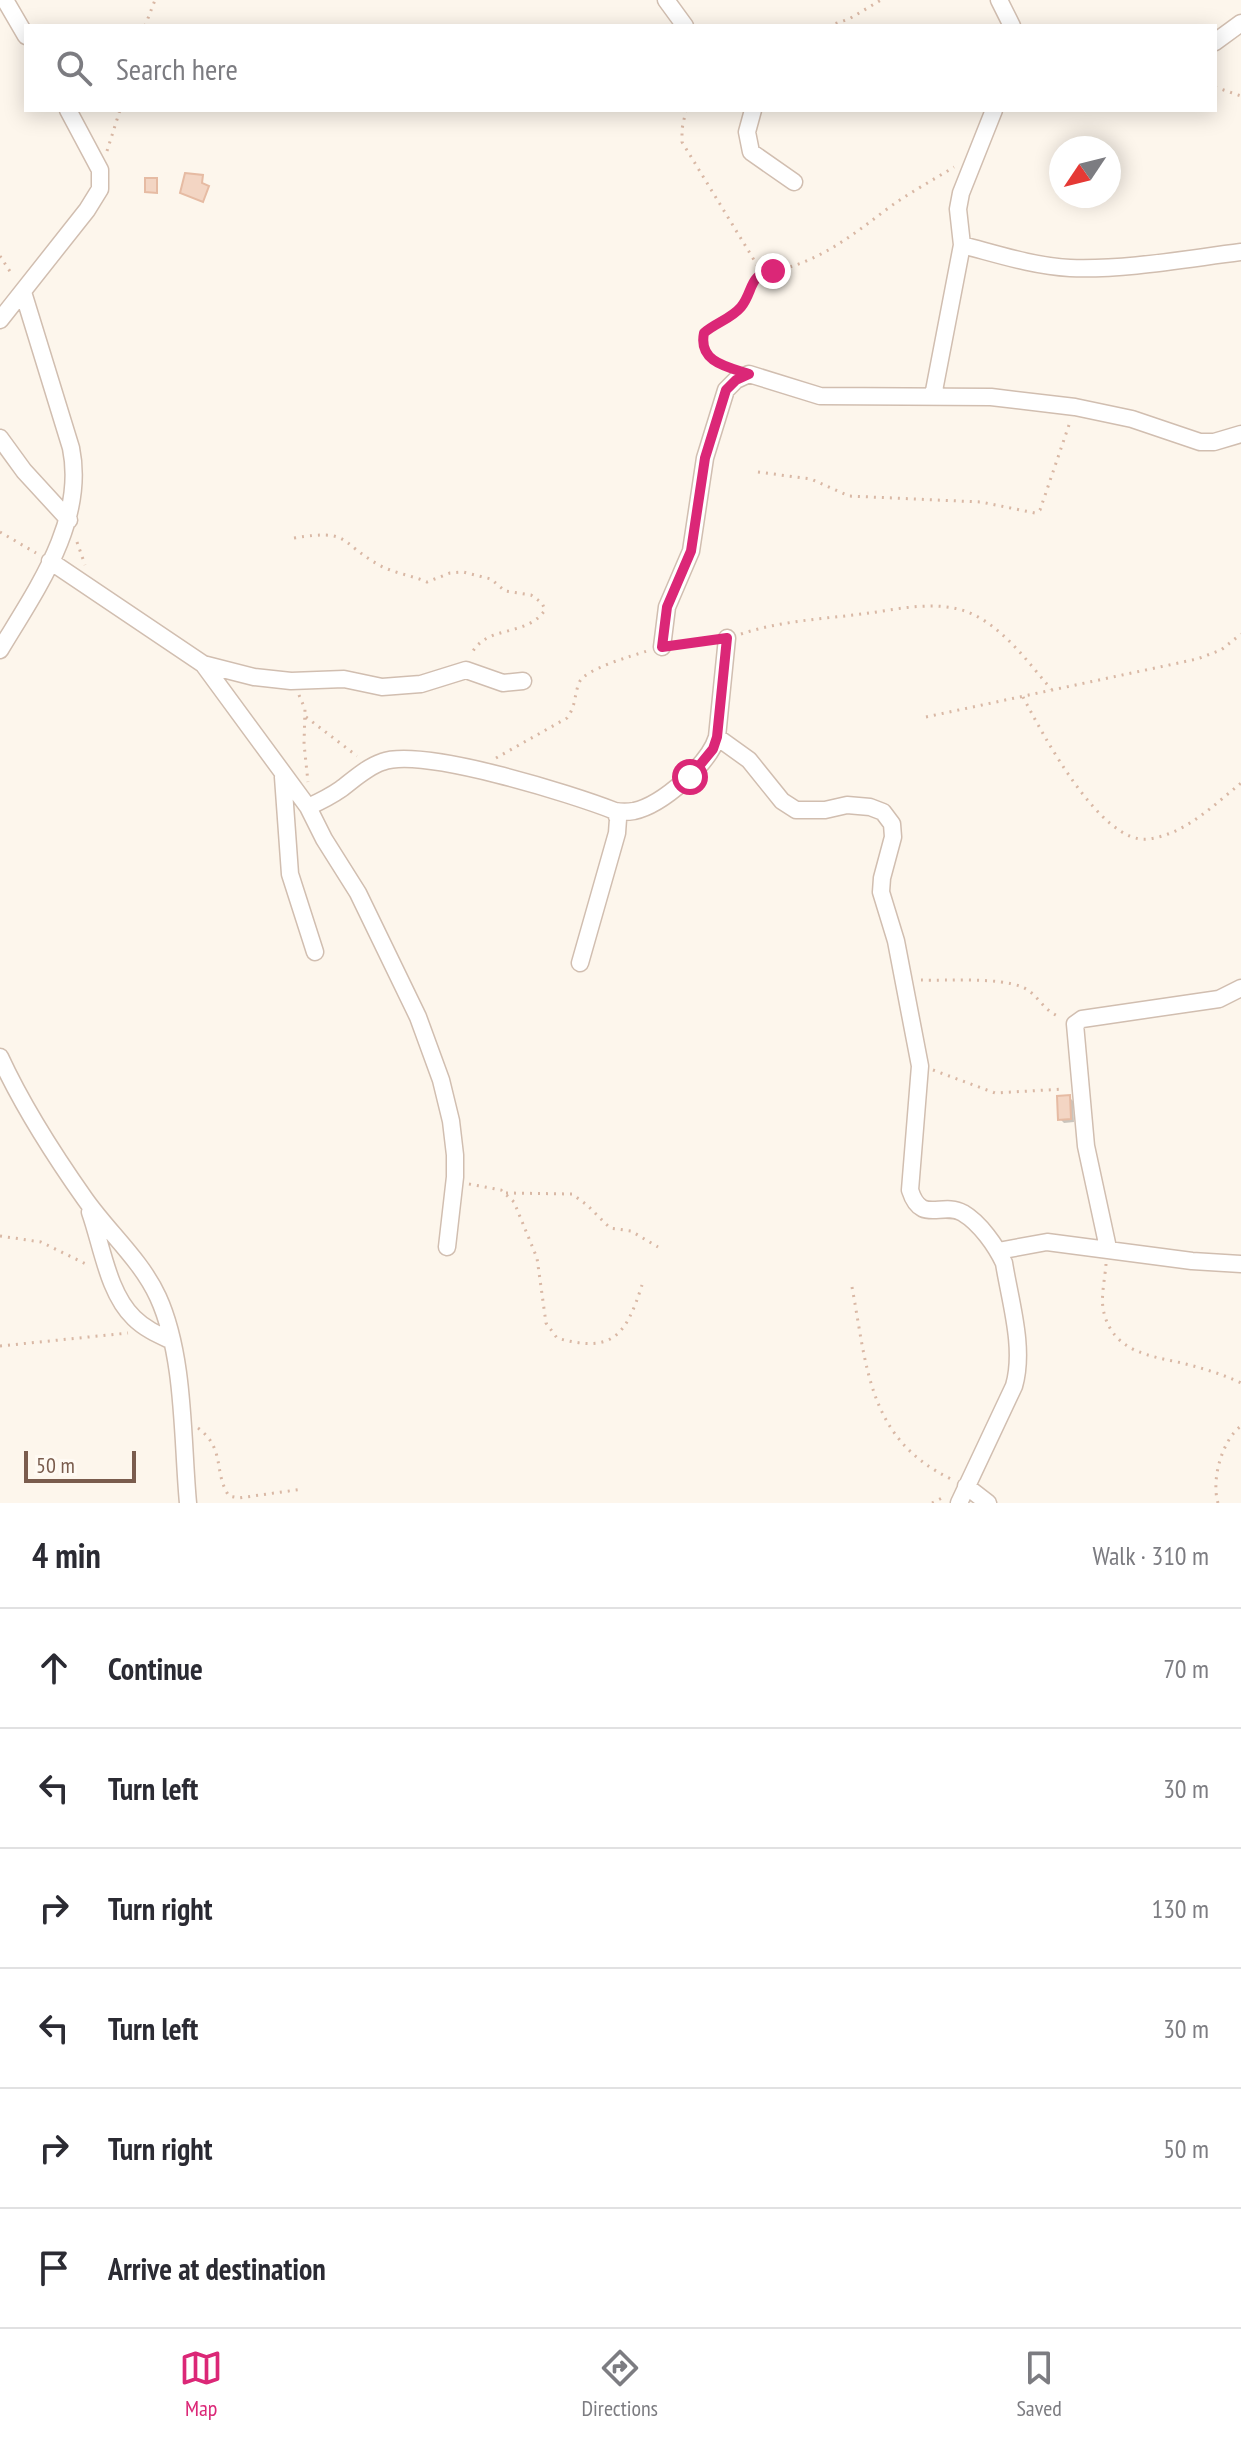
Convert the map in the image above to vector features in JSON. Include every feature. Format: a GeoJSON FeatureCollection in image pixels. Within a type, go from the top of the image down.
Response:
{"type":"FeatureCollection","features":[{"type":"Feature","properties":{"kind":"street"},"geometry":{"type":"LineString","coordinates":[[5,0],[24,33]]}},
{"type":"Feature","properties":{"kind":"street"},"geometry":{"type":"LineString","coordinates":[[666,0],[684,24]]}},
{"type":"Feature","properties":{"kind":"street"},"geometry":{"type":"LineString","coordinates":[[999,0],[1011,24]]}},
{"type":"Feature","properties":{"kind":"street"},"geometry":{"type":"LineString","coordinates":[[1217,41],[1241,23]]}},
{"type":"Feature","properties":{"kind":"street"},"geometry":{"type":"LineString","coordinates":[[0,320],[87,210],[100,189],[100,170],[69,112]]}},
{"type":"Feature","properties":{"kind":"street"},"geometry":{"type":"LineString","coordinates":[[752,112],[747,132],[751,152],[794,182]]}},
{"type":"Feature","properties":{"kind":"street"},"geometry":{"type":"LineString","coordinates":[[933,396],[962,245],[958,209],[961,193],[993,112]]}},
{"type":"Feature","properties":{"kind":"street"},"geometry":{"type":"LineString","coordinates":[[962,245],[1033,264],[1070,268],[1241,252]]}},
{"type":"Feature","properties":{"kind":"street"},"geometry":{"type":"LineString","coordinates":[[0,650],[50,561],[69,520],[75,471],[71,448],[23,292]]}},
{"type":"Feature","properties":{"kind":"street"},"geometry":{"type":"LineString","coordinates":[[662,647],[667,607],[691,551],[705,458],[726,390],[736,380],[749,374],[820,396],[991,397],[1075,407],[1132,419],[1200,442],[1214,442],[1241,434]]}},
{"type":"Feature","properties":{"kind":"street"},"geometry":{"type":"LineString","coordinates":[[0,438],[24,471],[69,520]]}},
{"type":"Feature","properties":{"kind":"street"},"geometry":{"type":"LineString","coordinates":[[50,561],[203,664],[254,677],[291,681],[344,679],[382,687],[403,687],[440,680],[466,670],[503,683],[523,681]]}},
{"type":"Feature","properties":{"kind":"street"},"geometry":{"type":"LineString","coordinates":[[308,807],[375,765],[400,758],[475,770],[565,792],[615,811],[631,812],[642,808],[690,777],[713,749],[717,737],[727,638]]}},
{"type":"Feature","properties":{"kind":"street"},"geometry":{"type":"LineString","coordinates":[[203,664],[308,807],[377,927],[418,1017],[441,1080],[451,1121],[455,1177],[447,1247]]}},
{"type":"Feature","properties":{"kind":"street"},"geometry":{"type":"LineString","coordinates":[[717,737],[749,760],[782,801],[796,810],[825,810],[847,805],[870,807],[883,812],[892,824],[893,837],[881,892],[904,980],[920,1066],[910,1175],[914,1201],[919,1207],[964,1214],[998,1251],[1004,1263],[1018,1372],[959,1503]]}},
{"type":"Feature","properties":{"kind":"street"},"geometry":{"type":"LineString","coordinates":[[283,772],[290,874],[315,952]]}},
{"type":"Feature","properties":{"kind":"street"},"geometry":{"type":"LineString","coordinates":[[580,963],[617,833],[615,811]]}},
{"type":"Feature","properties":{"kind":"street"},"geometry":{"type":"LineString","coordinates":[[1108,1248],[1086,1146],[1075,1024],[1082,1019],[1219,999],[1241,990]]}},
{"type":"Feature","properties":{"kind":"street"},"geometry":{"type":"LineString","coordinates":[[0,1057],[26,1107],[85,1200],[146,1274],[160,1300],[172,1341],[188,1503]]}},
{"type":"Feature","properties":{"kind":"street"},"geometry":{"type":"LineString","coordinates":[[85,1200],[111,1277],[127,1311],[151,1331],[172,1341]]}},
{"type":"Feature","properties":{"kind":"street"},"geometry":{"type":"LineString","coordinates":[[998,1251],[1047,1242],[1192,1261],[1241,1264]]}},
{"type":"Feature","properties":{"kind":"street"},"geometry":{"type":"LineString","coordinates":[[966,1486],[988,1503]]}},
{"type":"Feature","properties":{"kind":"path"},"geometry":{"type":"LineString","coordinates":[[146,24],[155,0]]}},
{"type":"Feature","properties":{"kind":"path"},"geometry":{"type":"LineString","coordinates":[[833,24],[860,14],[881,0]]}},
{"type":"Feature","properties":{"kind":"path"},"geometry":{"type":"LineString","coordinates":[[1217,88],[1241,96]]}},
{"type":"Feature","properties":{"kind":"path"},"geometry":{"type":"LineString","coordinates":[[100,170],[119,112]]}},
{"type":"Feature","properties":{"kind":"path"},"geometry":{"type":"LineString","coordinates":[[686,112],[682,142],[762,273]]}},
{"type":"Feature","properties":{"kind":"path"},"geometry":{"type":"LineString","coordinates":[[749,374],[714,362],[705,352],[702,342],[704,333],[743,305],[762,273],[782,270],[829,251],[975,154]]}},
{"type":"Feature","properties":{"kind":"path"},"geometry":{"type":"LineString","coordinates":[[0,256],[23,292]]}},
{"type":"Feature","properties":{"kind":"path"},"geometry":{"type":"LineString","coordinates":[[758,472],[811,479],[849,496],[981,502],[1035,513],[1040,510],[1075,407]]}},
{"type":"Feature","properties":{"kind":"path"},"geometry":{"type":"LineString","coordinates":[[69,520],[91,586]]}},
{"type":"Feature","properties":{"kind":"path"},"geometry":{"type":"LineString","coordinates":[[0,532],[50,561]]}},
{"type":"Feature","properties":{"kind":"path"},"geometry":{"type":"LineString","coordinates":[[294,538],[339,535],[377,564],[390,570],[412,574],[430,582],[450,573],[463,572],[491,579],[505,591],[531,595],[542,603],[545,610],[533,624],[490,635],[480,641],[469,658],[466,670]]}},
{"type":"Feature","properties":{"kind":"path"},"geometry":{"type":"LineString","coordinates":[[475,770],[567,718],[574,709],[578,685],[585,674],[662,647],[727,638],[767,625],[909,608],[942,606],[965,611],[999,632],[1051,689]]}},
{"type":"Feature","properties":{"kind":"path"},"geometry":{"type":"LineString","coordinates":[[926,717],[1197,659],[1221,650],[1241,634]]}},
{"type":"Feature","properties":{"kind":"path"},"geometry":{"type":"LineString","coordinates":[[291,681],[303,701],[306,717],[304,744],[308,807]]}},
{"type":"Feature","properties":{"kind":"path"},"geometry":{"type":"LineString","coordinates":[[1023,697],[1046,739],[1079,787],[1111,825],[1126,836],[1144,840],[1165,836],[1190,823],[1241,783]]}},
{"type":"Feature","properties":{"kind":"path"},"geometry":{"type":"LineString","coordinates":[[306,717],[342,746],[375,765]]}},
{"type":"Feature","properties":{"kind":"path"},"geometry":{"type":"LineString","coordinates":[[904,980],[979,981],[1023,987],[1048,1012],[1075,1024]]}},
{"type":"Feature","properties":{"kind":"path"},"geometry":{"type":"LineString","coordinates":[[920,1066],[995,1093],[1080,1088]]}},
{"type":"Feature","properties":{"kind":"path"},"geometry":{"type":"LineString","coordinates":[[455,1177],[470,1185],[506,1193],[572,1194],[610,1228],[631,1231],[658,1247]]}},
{"type":"Feature","properties":{"kind":"path"},"geometry":{"type":"LineString","coordinates":[[506,1193],[514,1202],[537,1258],[546,1323],[557,1338],[596,1344],[608,1341],[620,1333],[632,1317],[642,1285]]}},
{"type":"Feature","properties":{"kind":"path"},"geometry":{"type":"LineString","coordinates":[[0,1236],[56,1247],[111,1277]]}},
{"type":"Feature","properties":{"kind":"path"},"geometry":{"type":"LineString","coordinates":[[1108,1248],[1103,1312],[1116,1336],[1139,1353],[1154,1359],[1193,1366],[1241,1383]]}},
{"type":"Feature","properties":{"kind":"path"},"geometry":{"type":"LineString","coordinates":[[852,1287],[870,1383],[883,1418],[897,1438],[916,1455],[945,1476],[966,1486]]}},
{"type":"Feature","properties":{"kind":"path"},"geometry":{"type":"LineString","coordinates":[[0,1346],[151,1331]]}},
{"type":"Feature","properties":{"kind":"path"},"geometry":{"type":"LineString","coordinates":[[181,1418],[204,1433],[216,1449],[229,1496],[239,1498],[303,1489]]}},
{"type":"Feature","properties":{"kind":"path"},"geometry":{"type":"LineString","coordinates":[[1218,1503],[1215,1494],[1217,1476],[1226,1446],[1233,1432],[1241,1426]]}},
{"type":"Feature","properties":{"kind":"building"},"geometry":{"type":"Polygon","coordinates":[[[185,173],[203,175],[202,183],[209,186],[203,202],[180,193],[185,173]]]}},
{"type":"Feature","properties":{"kind":"building"},"geometry":{"type":"Polygon","coordinates":[[[145,178],[157,178],[157,193],[145,192],[145,178]]]}},
{"type":"Feature","properties":{"kind":"building"},"geometry":{"type":"Polygon","coordinates":[[[1070,1095],[1071,1119],[1058,1120],[1057,1096],[1070,1095]]]}},
{"type":"Feature","properties":{"kind":"route"},"geometry":{"type":"LineString","coordinates":[[690,777],[713,749],[717,737],[727,638],[662,647],[664,627],[667,607],[691,551],[705,458],[726,390],[730,384],[749,374],[714,362],[705,352],[702,342],[704,333],[710,327],[743,305],[756,279],[762,273],[773,271]]}}]}
